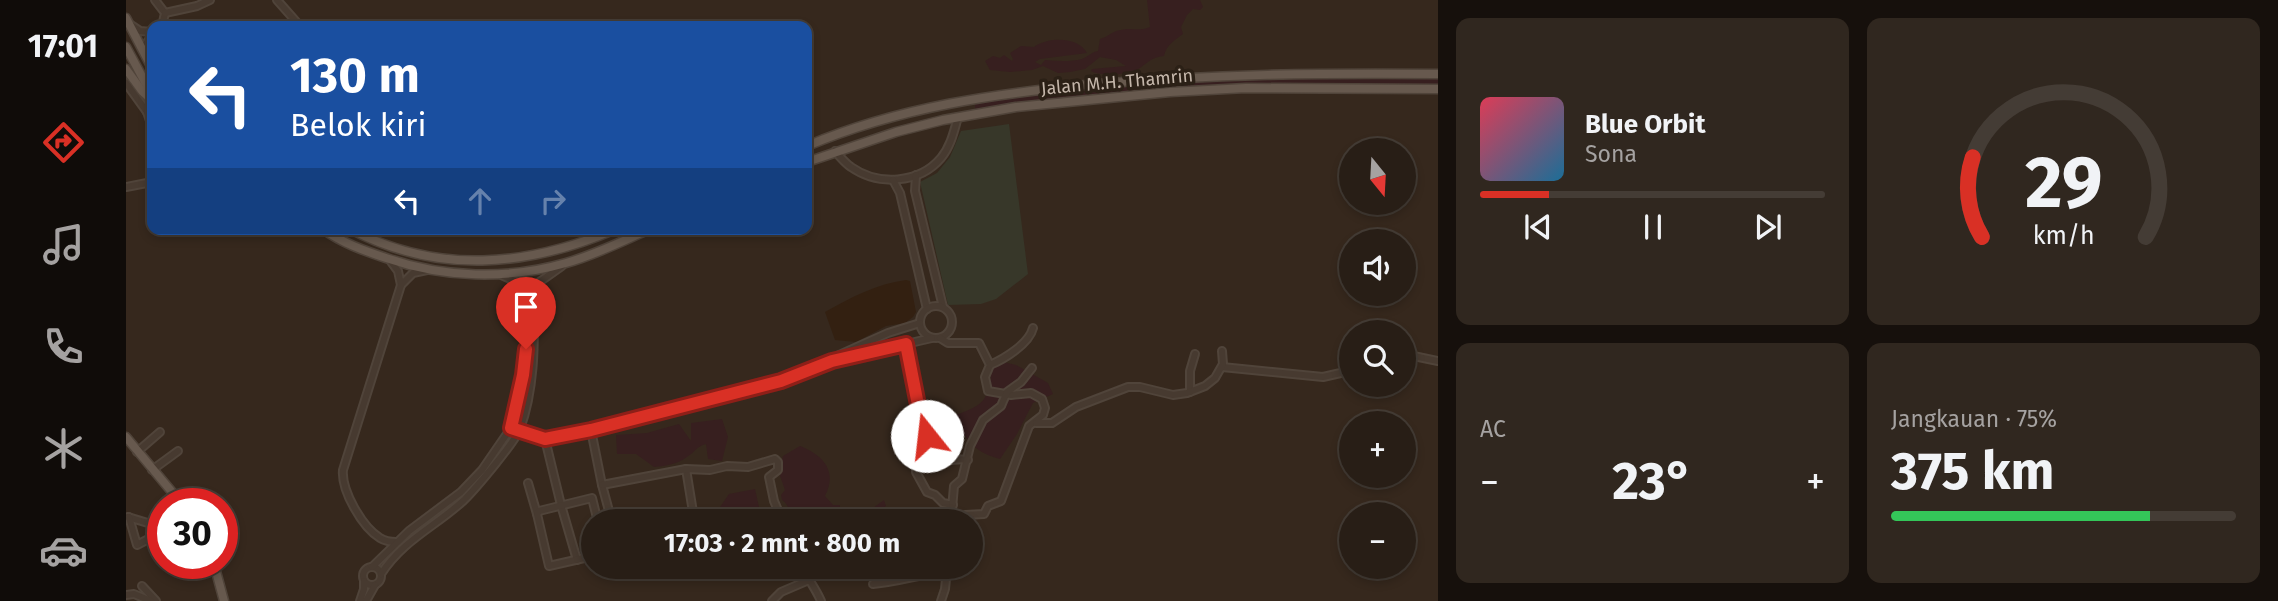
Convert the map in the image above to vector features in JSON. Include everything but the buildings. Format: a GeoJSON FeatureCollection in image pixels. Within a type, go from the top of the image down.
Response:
{"type":"FeatureCollection","features":[{"type":"Feature","properties":{"kind":"main road"},"geometry":{"type":"LineString","coordinates":[[127,19],[147,58]]}},
{"type":"Feature","properties":{"kind":"main road"},"geometry":{"type":"LineString","coordinates":[[126,47],[147,88]]}},
{"type":"Feature","properties":{"kind":"main road"},"geometry":{"type":"LineString","coordinates":[[126,69],[147,94]]}},
{"type":"Feature","properties":{"kind":"main road","name":"Jalan M.H. Thamrin"},"geometry":{"type":"LineString","coordinates":[[812,144],[886,118],[1009,93],[1172,78],[1297,74],[1438,74]]}},
{"type":"Feature","properties":{"kind":"main road","name":"Jalan M.H. Thamrin"},"geometry":{"type":"LineString","coordinates":[[812,160],[896,132],[943,120],[1016,107],[1170,92],[1302,87],[1438,89]]}},
{"type":"Feature","properties":{"kind":"main road"},"geometry":{"type":"LineString","coordinates":[[943,120],[972,107],[969,103],[953,103]]}},
{"type":"Feature","properties":{"kind":"main road"},"geometry":{"type":"LineString","coordinates":[[334,235],[355,247],[389,259],[427,270],[455,274],[500,274],[537,270],[566,263],[635,235]]}},
{"type":"Feature","properties":{"kind":"main road"},"geometry":{"type":"LineString","coordinates":[[362,235],[404,252],[445,259],[490,261],[532,257],[570,248],[601,235]]}},
{"type":"Feature","properties":{"kind":"main road"},"geometry":{"type":"LineString","coordinates":[[375,254],[380,244]]}},
{"type":"Feature","properties":{"kind":"main road"},"geometry":{"type":"LineString","coordinates":[[532,257],[531,266],[537,270]]}},
{"type":"Feature","properties":{"kind":"main road"},"geometry":{"type":"LineString","coordinates":[[519,259],[523,262],[521,272]]}},
{"type":"Feature","properties":{"kind":"main road"},"geometry":{"type":"LineString","coordinates":[[126,437],[168,488]]}},
{"type":"Feature","properties":{"kind":"main road"},"geometry":{"type":"LineString","coordinates":[[218,579],[224,601]]}},
{"type":"Feature","properties":{"kind":"street"},"geometry":{"type":"LineString","coordinates":[[156,0],[165,13],[163,21]]}},
{"type":"Feature","properties":{"kind":"street"},"geometry":{"type":"LineString","coordinates":[[165,13],[211,0]]}},
{"type":"Feature","properties":{"kind":"street"},"geometry":{"type":"LineString","coordinates":[[277,0],[296,21]]}},
{"type":"Feature","properties":{"kind":"street"},"geometry":{"type":"LineString","coordinates":[[127,19],[140,31],[147,33]]}},
{"type":"Feature","properties":{"kind":"street"},"geometry":{"type":"LineString","coordinates":[[126,83],[147,110]]}},
{"type":"Feature","properties":{"kind":"street"},"geometry":{"type":"LineString","coordinates":[[835,151],[848,166],[867,176],[893,180],[916,175],[936,164],[946,151],[958,117]]}},
{"type":"Feature","properties":{"kind":"street"},"geometry":{"type":"LineString","coordinates":[[916,175],[915,191],[943,307]]}},
{"type":"Feature","properties":{"kind":"street"},"geometry":{"type":"LineString","coordinates":[[893,180],[900,193],[927,309]]}},
{"type":"Feature","properties":{"kind":"street"},"geometry":{"type":"LineString","coordinates":[[126,187],[147,183]]}},
{"type":"Feature","properties":{"kind":"street"},"geometry":{"type":"LineString","coordinates":[[900,193],[915,191]]}},
{"type":"Feature","properties":{"kind":"street"},"geometry":{"type":"LineString","coordinates":[[389,259],[398,271],[401,285]]}},
{"type":"Feature","properties":{"kind":"street"},"geometry":{"type":"LineString","coordinates":[[366,601],[381,574],[402,547],[464,499],[484,478],[519,431],[530,387],[534,343],[534,292],[543,278],[566,263]]}},
{"type":"Feature","properties":{"kind":"street"},"geometry":{"type":"LineString","coordinates":[[397,542],[380,539],[369,527],[345,491],[342,477],[401,285],[405,278],[413,273],[427,270]]}},
{"type":"Feature","properties":{"kind":"street"},"geometry":{"type":"LineString","coordinates":[[372,567],[397,542],[473,480],[511,428],[526,349],[527,294],[517,282],[500,274]]}},
{"type":"Feature","properties":{"kind":"street"},"geometry":{"type":"LineString","coordinates":[[511,428],[545,439],[591,430],[781,381],[832,361],[936,338],[948,333],[953,324],[951,314],[943,307],[937,306],[922,314],[920,323],[924,332],[936,338],[948,343],[979,343],[990,365]]}},
{"type":"Feature","properties":{"kind":"street"},"geometry":{"type":"LineString","coordinates":[[832,361],[839,355],[888,333],[920,323]]}},
{"type":"Feature","properties":{"kind":"street"},"geometry":{"type":"LineString","coordinates":[[983,514],[988,506],[1002,501],[1030,423],[1044,413],[1044,402],[1031,393],[992,393],[986,387],[985,377],[990,365],[1029,337],[1032,328]]}},
{"type":"Feature","properties":{"kind":"street"},"geometry":{"type":"LineString","coordinates":[[906,344],[920,415],[928,432],[916,462],[916,472],[927,492],[953,506]]}},
{"type":"Feature","properties":{"kind":"street"},"geometry":{"type":"LineString","coordinates":[[1028,432],[1036,423],[1051,423],[1076,407],[1121,389],[1140,387],[1173,395],[1211,383],[1222,367],[1222,351]]}},
{"type":"Feature","properties":{"kind":"street"},"geometry":{"type":"LineString","coordinates":[[1189,392],[1190,371],[1195,354]]}},
{"type":"Feature","properties":{"kind":"street"},"geometry":{"type":"LineString","coordinates":[[1416,356],[1438,361]]}},
{"type":"Feature","properties":{"kind":"street"},"geometry":{"type":"LineString","coordinates":[[1222,367],[1323,377],[1339,373]]}},
{"type":"Feature","properties":{"kind":"street"},"geometry":{"type":"LineString","coordinates":[[953,509],[954,486],[962,479],[970,446],[983,419],[1001,407],[1005,394],[1021,382],[1032,368]]}},
{"type":"Feature","properties":{"kind":"street"},"geometry":{"type":"LineString","coordinates":[[521,385],[530,387]]}},
{"type":"Feature","properties":{"kind":"street"},"geometry":{"type":"LineString","coordinates":[[591,430],[608,509]]}},
{"type":"Feature","properties":{"kind":"street"},"geometry":{"type":"LineString","coordinates":[[137,452],[160,432]]}},
{"type":"Feature","properties":{"kind":"street"},"geometry":{"type":"LineString","coordinates":[[545,439],[577,560]]}},
{"type":"Feature","properties":{"kind":"street"},"geometry":{"type":"LineString","coordinates":[[152,470],[178,451]]}},
{"type":"Feature","properties":{"kind":"street"},"geometry":{"type":"LineString","coordinates":[[916,462],[920,465],[933,465],[955,458],[968,460]]}},
{"type":"Feature","properties":{"kind":"street"},"geometry":{"type":"LineString","coordinates":[[602,485],[686,470],[748,467],[775,459],[778,460],[778,470],[769,477],[778,509]]}},
{"type":"Feature","properties":{"kind":"street"},"geometry":{"type":"LineString","coordinates":[[686,470],[692,509]]}},
{"type":"Feature","properties":{"kind":"street"},"geometry":{"type":"LineString","coordinates":[[528,482],[549,566],[581,559]]}},
{"type":"Feature","properties":{"kind":"street"},"geometry":{"type":"LineString","coordinates":[[537,514],[539,511],[604,495]]}},
{"type":"Feature","properties":{"kind":"street"},"geometry":{"type":"LineString","coordinates":[[592,498],[595,509]]}},
{"type":"Feature","properties":{"kind":"street"},"geometry":{"type":"LineString","coordinates":[[128,517],[147,523]]}},
{"type":"Feature","properties":{"kind":"street"},"geometry":{"type":"LineString","coordinates":[[128,517],[137,545],[147,540]]}},
{"type":"Feature","properties":{"kind":"street"},"geometry":{"type":"LineString","coordinates":[[360,601],[366,568],[378,569],[381,574]]}},
{"type":"Feature","properties":{"kind":"street"},"geometry":{"type":"LineString","coordinates":[[873,584],[903,579]]}},
{"type":"Feature","properties":{"kind":"street"},"geometry":{"type":"LineString","coordinates":[[941,601],[946,579]]}},
{"type":"Feature","properties":{"kind":"street"},"geometry":{"type":"LineString","coordinates":[[772,601],[781,593],[809,580],[821,601]]}},
{"type":"Feature","properties":{"kind":"street"},"geometry":{"type":"LineString","coordinates":[[364,581],[368,585],[375,584]]}},
{"type":"Feature","properties":{"kind":"street"},"geometry":{"type":"LineString","coordinates":[[142,586],[156,601]]}},
{"type":"Feature","properties":{"kind":"street"},"geometry":{"type":"LineString","coordinates":[[126,594],[134,594],[151,601]]}},
{"type":"Feature","properties":{"kind":"shaded area"},"geometry":{"type":"Polygon","coordinates":[[[1147,0],[1200,0],[1203,7],[1200,10],[1193,9],[1187,15],[1181,27],[1183,34],[1169,46],[1164,56],[1135,71],[1100,74],[1091,71],[1126,66],[1116,60],[1100,57],[1085,69],[1058,73],[1043,66],[1010,72],[990,70],[985,61],[993,56],[1000,58],[1004,55],[1012,61],[1010,53],[1021,46],[1034,47],[1054,40],[1077,43],[1087,53],[1040,59],[1035,62],[1041,65],[1045,60],[1082,59],[1098,51],[1100,39],[1125,29],[1150,27],[1147,0]]]}},
{"type":"Feature","properties":{"kind":"shaded area"},"geometry":{"type":"Polygon","coordinates":[[[1306,75],[1438,77],[1438,86],[1306,84],[1171,90],[975,111],[975,105],[972,103],[1097,88],[1306,75]]]}},
{"type":"Feature","properties":{"kind":"shaded area"},"geometry":{"type":"Polygon","coordinates":[[[1009,124],[1028,274],[996,299],[981,304],[948,305],[920,182],[937,173],[950,157],[961,131],[1009,124]]]}},
{"type":"Feature","properties":{"kind":"shaded area"},"geometry":{"type":"Polygon","coordinates":[[[910,281],[916,312],[913,317],[905,323],[886,326],[856,342],[835,340],[825,312],[874,288],[910,281]]]}},
{"type":"Feature","properties":{"kind":"shaded area"},"geometry":{"type":"Polygon","coordinates":[[[999,361],[1016,365],[1048,383],[1053,394],[1033,403],[1000,459],[978,450],[963,433],[941,434],[936,416],[946,411],[956,415],[980,403],[987,393],[992,367],[999,361]]]}},
{"type":"Feature","properties":{"kind":"shaded area"},"geometry":{"type":"Polygon","coordinates":[[[722,419],[728,437],[722,461],[708,459],[706,444],[679,461],[658,467],[636,454],[617,454],[616,435],[647,433],[679,424],[691,441],[691,423],[722,419]]]}},
{"type":"Feature","properties":{"kind":"shaded area"},"geometry":{"type":"Polygon","coordinates":[[[800,446],[821,459],[830,479],[825,496],[833,505],[840,505],[840,509],[789,509],[781,495],[785,490],[779,473],[783,456],[800,446]]]}},
{"type":"Feature","properties":{"kind":"shaded area"},"geometry":{"type":"Polygon","coordinates":[[[755,489],[759,509],[719,509],[729,494],[755,489]]]}},
{"type":"Feature","properties":{"kind":"shaded area"},"geometry":{"type":"Polygon","coordinates":[[[884,500],[886,506],[883,509],[871,509],[884,500]]]}},
{"type":"Feature","properties":{"kind":"route"},"geometry":{"type":"LineString","coordinates":[[526,349],[511,428],[545,439],[604,428],[731,395],[781,381],[832,361],[906,344],[920,415],[927,429],[927,436]]}}]}
